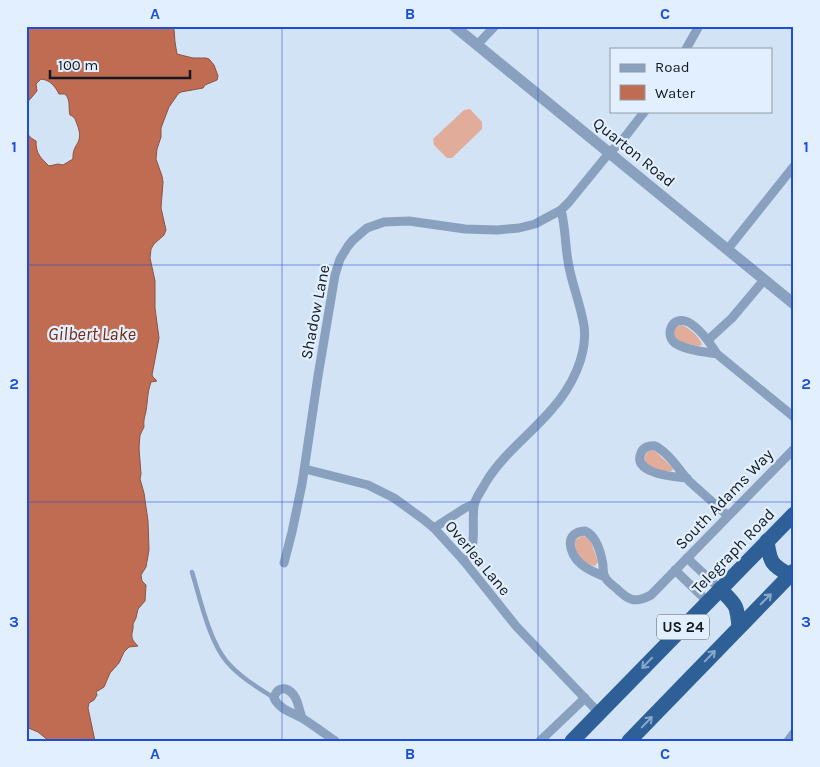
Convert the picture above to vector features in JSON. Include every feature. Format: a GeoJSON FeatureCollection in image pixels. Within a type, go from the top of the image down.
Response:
{"type":"FeatureCollection","features":[{"type":"Feature","properties":{"kind":"highway","name":"Telegraph Road"},"geometry":{"type":"LineString","coordinates":[[572,741],[794,514]]}},
{"type":"Feature","properties":{"kind":"highway"},"geometry":{"type":"LineString","coordinates":[[767,541],[772,563],[779,569],[792,573]]}},
{"type":"Feature","properties":{"kind":"highway","name":"US 24"},"geometry":{"type":"LineString","coordinates":[[629,741],[792,573]]}},
{"type":"Feature","properties":{"kind":"highway"},"geometry":{"type":"LineString","coordinates":[[720,589],[736,606],[738,611],[738,627]]}},
{"type":"Feature","properties":{"kind":"street","name":"Quarton Road"},"geometry":{"type":"LineString","coordinates":[[454,26],[764,280],[792,299]]}},
{"type":"Feature","properties":{"kind":"street"},"geometry":{"type":"LineString","coordinates":[[477,45],[494,26]]}},
{"type":"Feature","properties":{"kind":"street"},"geometry":{"type":"LineString","coordinates":[[687,48],[698,26]]}},
{"type":"Feature","properties":{"kind":"street","name":"Shadow Lane"},"geometry":{"type":"LineString","coordinates":[[284,564],[298,508],[305,469],[309,430],[335,275],[343,253],[353,240],[367,228],[384,222],[394,221],[409,221],[465,229],[497,230],[535,224],[561,210],[569,202],[644,112]]}},
{"type":"Feature","properties":{"kind":"street"},"geometry":{"type":"LineString","coordinates":[[727,250],[794,166]]}},
{"type":"Feature","properties":{"kind":"street"},"geometry":{"type":"LineString","coordinates":[[464,561],[472,548],[474,504],[484,486],[506,456],[561,398],[583,353],[584,326],[568,262],[564,221],[561,210]]}},
{"type":"Feature","properties":{"kind":"street"},"geometry":{"type":"LineString","coordinates":[[708,340],[732,318],[764,280]]}},
{"type":"Feature","properties":{"kind":"street"},"geometry":{"type":"LineString","coordinates":[[717,354],[675,343],[670,337],[669,331],[675,322],[680,320],[686,321],[708,340],[717,354],[794,417]]}},
{"type":"Feature","properties":{"kind":"street"},"geometry":{"type":"LineString","coordinates":[[687,478],[672,477],[647,470],[640,461],[642,450],[653,445],[658,447],[677,465],[687,478],[728,516]]}},
{"type":"Feature","properties":{"kind":"street","name":"South Adams Way"},"geometry":{"type":"LineString","coordinates":[[604,576],[624,596],[635,600],[651,594],[794,449]]}},
{"type":"Feature","properties":{"kind":"street","name":"Overlea Lane"},"geometry":{"type":"LineString","coordinates":[[305,469],[368,485],[403,504],[434,528],[464,561],[516,626],[599,713]]}},
{"type":"Feature","properties":{"kind":"street"},"geometry":{"type":"LineString","coordinates":[[434,528],[474,504]]}},
{"type":"Feature","properties":{"kind":"street"},"geometry":{"type":"LineString","coordinates":[[585,531],[595,539],[601,557],[604,576],[581,564],[576,558],[571,549],[570,542],[572,536],[576,533],[585,531]]}},
{"type":"Feature","properties":{"kind":"street"},"geometry":{"type":"LineString","coordinates":[[687,558],[720,589]]}},
{"type":"Feature","properties":{"kind":"street"},"geometry":{"type":"LineString","coordinates":[[675,570],[708,602]]}},
{"type":"Feature","properties":{"kind":"street"},"geometry":{"type":"LineString","coordinates":[[302,718],[298,710],[296,698],[290,690],[286,688],[275,693],[276,703],[282,708],[302,718],[335,741]]}},
{"type":"Feature","properties":{"kind":"street"},"geometry":{"type":"LineString","coordinates":[[540,741],[585,698]]}},
{"type":"Feature","properties":{"kind":"street"},"geometry":{"type":"LineString","coordinates":[[788,741],[794,733]]}},
{"type":"Feature","properties":{"kind":"lane"},"geometry":{"type":"LineString","coordinates":[[192,572],[211,632],[226,661],[238,673],[274,698]]}},
{"type":"Feature","properties":{"kind":"shaded area"},"geometry":{"type":"Polygon","coordinates":[[[470,109],[482,122],[482,129],[452,158],[447,158],[434,145],[433,139],[464,110],[470,109]]]}},
{"type":"Feature","properties":{"kind":"shaded area"},"geometry":{"type":"Polygon","coordinates":[[[680,325],[687,327],[693,332],[702,345],[687,344],[678,340],[674,335],[674,330],[680,325]]]}},
{"type":"Feature","properties":{"kind":"shaded area"},"geometry":{"type":"Polygon","coordinates":[[[650,450],[655,451],[673,468],[672,471],[662,471],[646,463],[645,455],[650,450]]]}},
{"type":"Feature","properties":{"kind":"shaded area"},"geometry":{"type":"Polygon","coordinates":[[[582,536],[587,537],[591,542],[598,562],[595,566],[584,560],[576,550],[575,541],[582,536]]]}},
{"type":"Feature","properties":{"kind":"water","name":"Gilbert Lake"},"geometry":{"type":"Polygon","coordinates":[[[26,26],[176,26],[174,29],[177,54],[209,59],[214,65],[218,76],[217,80],[205,85],[203,88],[178,94],[169,107],[161,128],[161,137],[157,149],[156,159],[163,182],[161,208],[166,230],[164,235],[151,249],[150,258],[155,281],[155,308],[159,338],[152,375],[157,381],[151,382],[148,393],[144,427],[140,435],[139,448],[140,479],[148,521],[149,550],[146,567],[141,575],[142,581],[146,585],[145,601],[138,609],[133,624],[132,638],[138,646],[129,647],[124,652],[119,663],[110,673],[104,687],[96,692],[97,695],[94,700],[89,703],[88,708],[95,741],[49,741],[38,732],[26,727],[26,132],[36,141],[39,155],[49,166],[63,165],[73,159],[74,149],[80,136],[75,119],[70,115],[67,96],[59,94],[50,82],[41,79],[36,84],[37,91],[26,104],[26,26]]]}}]}
